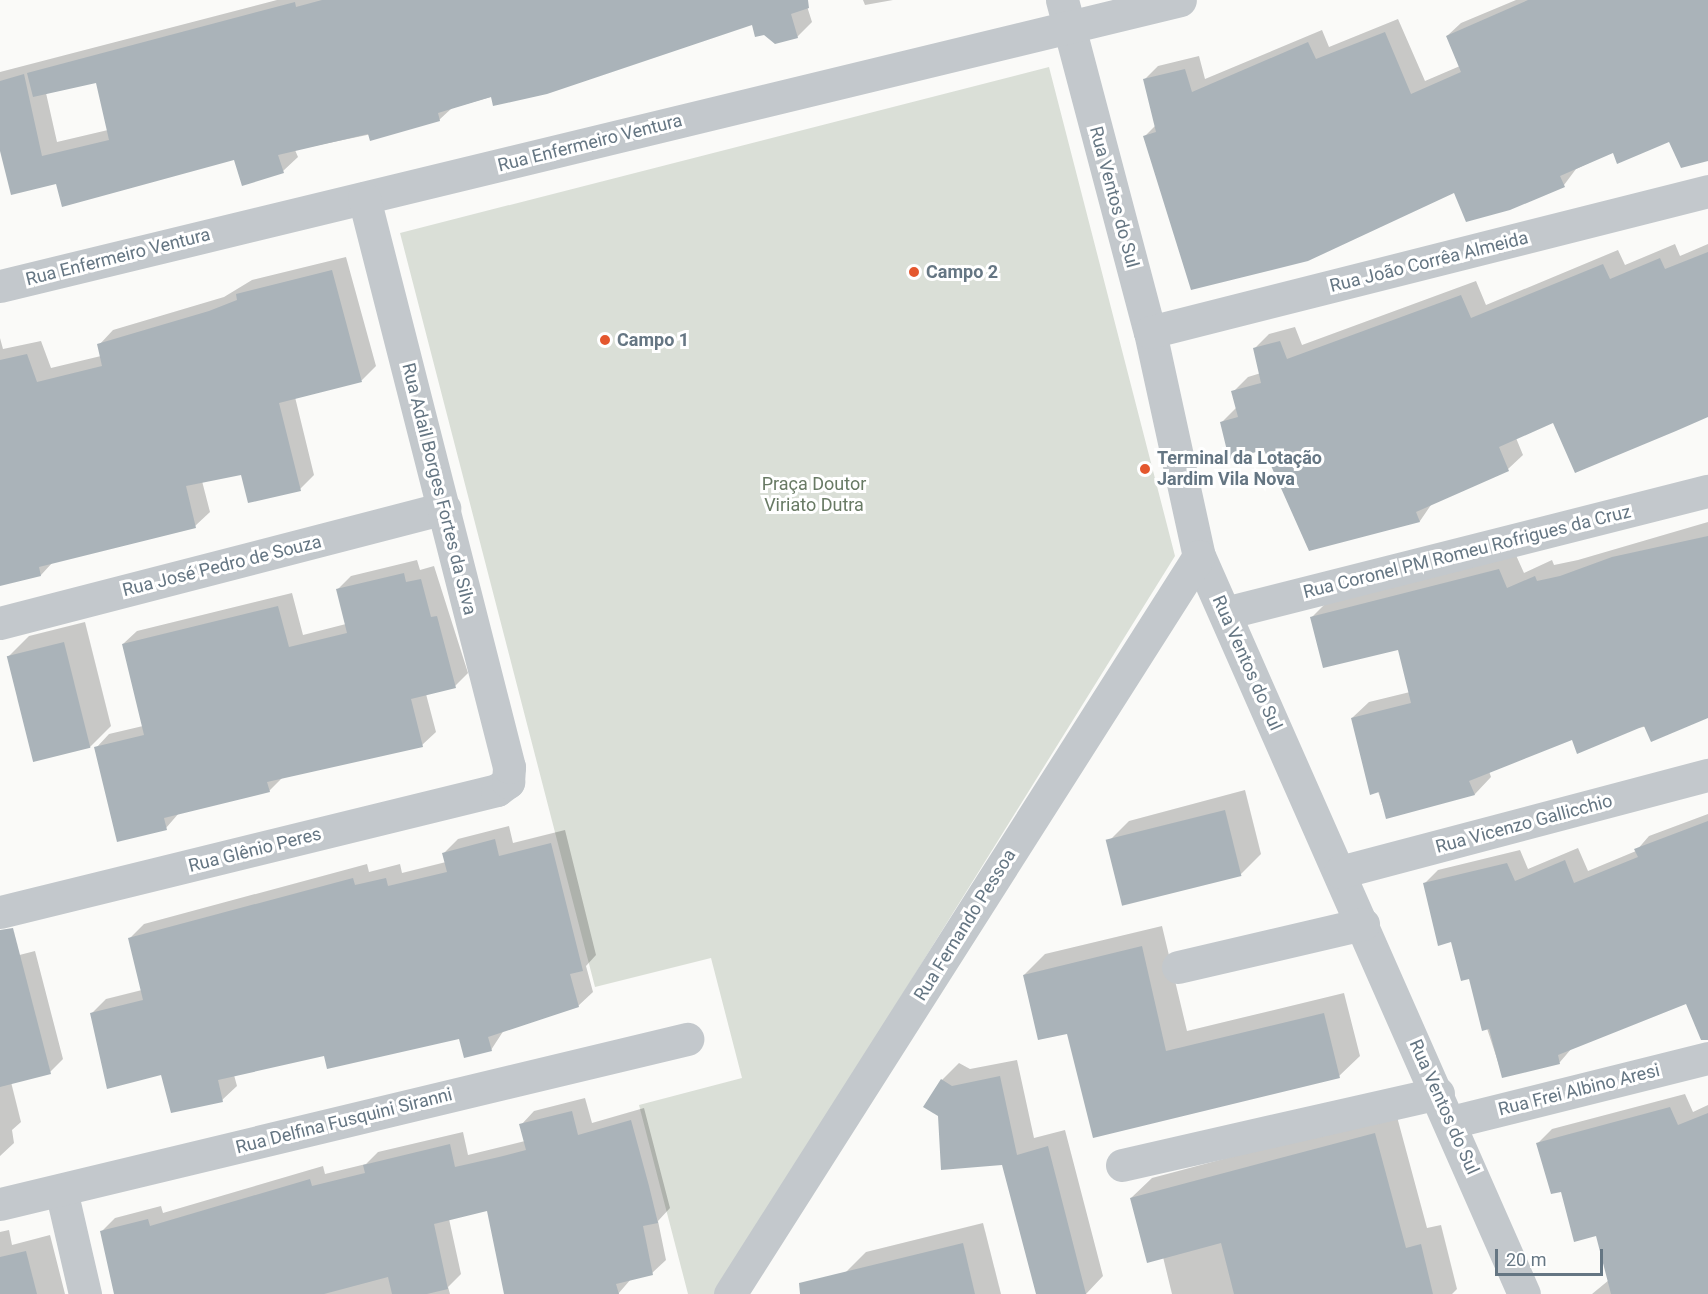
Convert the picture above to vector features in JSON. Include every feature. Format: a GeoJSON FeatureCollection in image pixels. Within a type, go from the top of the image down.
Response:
{"type":"FeatureCollection","features":[{"type":"Feature","properties":{"kind":"street","name":"Rua Enfermeiro Ventura"},"geometry":{"type":"LineString","coordinates":[[0,286],[364,198],[1066,13],[1180,0]]}},
{"type":"Feature","properties":{"kind":"street","name":"Rua Ventos do Sul"},"geometry":{"type":"LineString","coordinates":[[1066,13],[1150,332],[1199,556],[1451,1122],[1524,1294]]}},
{"type":"Feature","properties":{"kind":"street","name":"Rua João Corrêa Almeida"},"geometry":{"type":"LineString","coordinates":[[1150,332],[1708,191]]}},
{"type":"Feature","properties":{"kind":"street","name":"Rua Adail Borges Fortes da Silva"},"geometry":{"type":"LineString","coordinates":[[364,198],[509,767],[508,782]]}},
{"type":"Feature","properties":{"kind":"street","name":"Rua Coronel PM Romeu Rofrigues da Cruz"},"geometry":{"type":"LineString","coordinates":[[1225,613],[1708,491]]}},
{"type":"Feature","properties":{"kind":"street","name":"Rua José Pedro de Souza"},"geometry":{"type":"LineString","coordinates":[[0,623],[444,508]]}},
{"type":"Feature","properties":{"kind":"street","name":"Rua Fernando Pessoa"},"geometry":{"type":"LineString","coordinates":[[730,1294],[1199,556]]}},
{"type":"Feature","properties":{"kind":"street","name":"Rua Vicenzo Gallicchio"},"geometry":{"type":"LineString","coordinates":[[1340,872],[1708,776]]}},
{"type":"Feature","properties":{"kind":"street","name":"Rua Glênio Peres"},"geometry":{"type":"LineString","coordinates":[[0,912],[497,790],[508,782]]}},
{"type":"Feature","properties":{"kind":"street"},"geometry":{"type":"LineString","coordinates":[[1178,967],[1363,924]]}},
{"type":"Feature","properties":{"kind":"street","name":"Rua Delfina Fusquini Siranni"},"geometry":{"type":"LineString","coordinates":[[0,1204],[687,1038]]}},
{"type":"Feature","properties":{"kind":"street","name":"Rua Frei Albino Aresi"},"geometry":{"type":"LineString","coordinates":[[1451,1122],[1708,1058]]}},
{"type":"Feature","properties":{"kind":"street"},"geometry":{"type":"LineString","coordinates":[[1122,1165],[1438,1093]]}},
{"type":"Feature","properties":{"kind":"street"},"geometry":{"type":"LineString","coordinates":[[61,1190],[85,1294]]}},
{"type":"Feature","properties":{"kind":"green space","name":"Praça Doutor Viriato Dutra"},"geometry":{"type":"Polygon","coordinates":[[[1049,67],[1175,556],[716,1294],[688,1294],[639,1105],[742,1078],[711,958],[595,987],[400,233],[1049,67]]]}},
{"type":"Feature","properties":{"kind":"building"},"geometry":{"type":"Polygon","coordinates":[[[322,0],[808,0],[809,8],[791,14],[798,38],[775,44],[764,35],[755,37],[752,25],[547,94],[493,106],[491,97],[438,113],[440,121],[370,141],[368,134],[278,155],[284,173],[242,186],[234,160],[62,207],[56,184],[11,195],[0,151],[0,81],[24,74],[42,156],[109,140],[96,83],[33,97],[27,73],[295,2],[296,7],[322,0]]]}},
{"type":"Feature","properties":{"kind":"building"},"geometry":{"type":"Polygon","coordinates":[[[1528,0],[1708,0],[1708,161],[1681,168],[1669,142],[1617,164],[1613,153],[1560,176],[1565,187],[1510,210],[1466,222],[1454,193],[1308,261],[1191,290],[1143,136],[1156,132],[1143,79],[1185,69],[1192,92],[1308,42],[1316,59],[1385,32],[1411,94],[1461,72],[1446,36],[1528,0]]]}},
{"type":"Feature","properties":{"kind":"building"},"geometry":{"type":"Polygon","coordinates":[[[1708,252],[1708,417],[1676,431],[1575,473],[1553,423],[1499,447],[1509,471],[1416,512],[1420,522],[1309,551],[1264,450],[1229,459],[1220,422],[1238,417],[1231,391],[1261,383],[1253,348],[1280,341],[1287,359],[1461,295],[1471,318],[1603,264],[1610,279],[1660,258],[1665,269],[1708,252]]]}},
{"type":"Feature","properties":{"kind":"building"},"geometry":{"type":"Polygon","coordinates":[[[332,270],[362,382],[279,403],[301,491],[248,503],[241,475],[186,486],[196,528],[39,567],[41,576],[0,586],[0,360],[27,354],[37,382],[102,366],[97,344],[209,311],[237,300],[236,294],[332,270]]]}},
{"type":"Feature","properties":{"kind":"building"},"geometry":{"type":"Polygon","coordinates":[[[1708,536],[1708,718],[1651,742],[1644,726],[1577,754],[1572,740],[1469,781],[1475,795],[1386,819],[1379,792],[1370,795],[1351,718],[1411,703],[1398,650],[1323,668],[1310,617],[1499,569],[1507,588],[1535,576],[1537,581],[1560,576],[1612,557],[1708,536]]]}},
{"type":"Feature","properties":{"kind":"building"},"geometry":{"type":"Polygon","coordinates":[[[404,573],[406,582],[421,579],[431,617],[437,616],[456,688],[411,699],[423,747],[267,782],[270,792],[164,818],[167,830],[117,842],[94,747],[144,735],[122,644],[278,606],[289,647],[347,633],[336,589],[404,573]]]}},
{"type":"Feature","properties":{"kind":"building"},"geometry":{"type":"Polygon","coordinates":[[[64,642],[90,748],[33,762],[7,656],[64,642]]]}},
{"type":"Feature","properties":{"kind":"building"},"geometry":{"type":"Polygon","coordinates":[[[1225,810],[1241,876],[1122,906],[1106,840],[1225,810]]]}},
{"type":"Feature","properties":{"kind":"building"},"geometry":{"type":"Polygon","coordinates":[[[1708,821],[1708,1040],[1701,1040],[1686,1004],[1558,1055],[1560,1064],[1502,1078],[1489,1029],[1482,1031],[1469,979],[1461,981],[1451,942],[1438,946],[1423,883],[1507,863],[1515,881],[1565,860],[1574,883],[1638,857],[1634,849],[1708,821]]]}},
{"type":"Feature","properties":{"kind":"building"},"geometry":{"type":"Polygon","coordinates":[[[495,839],[499,856],[551,843],[583,971],[570,974],[579,1007],[488,1037],[492,1051],[464,1058],[459,1039],[327,1069],[324,1056],[218,1080],[223,1102],[171,1113],[161,1075],[107,1089],[90,1013],[143,1000],[128,938],[353,878],[355,885],[386,878],[388,886],[447,872],[442,853],[495,839]]]}},
{"type":"Feature","properties":{"kind":"building"},"geometry":{"type":"Polygon","coordinates":[[[13,928],[51,1074],[0,1087],[0,930],[13,928]]]}},
{"type":"Feature","properties":{"kind":"building"},"geometry":{"type":"Polygon","coordinates":[[[1142,946],[1166,1051],[1324,1013],[1340,1078],[1093,1138],[1067,1034],[1038,1040],[1023,975],[1142,946]]]}},
{"type":"Feature","properties":{"kind":"building"},"geometry":{"type":"Polygon","coordinates":[[[1000,1076],[1017,1155],[1048,1146],[1086,1294],[1036,1294],[1002,1165],[941,1170],[938,1116],[923,1107],[941,1079],[952,1086],[1000,1076]]]}},
{"type":"Feature","properties":{"kind":"building"},"geometry":{"type":"Polygon","coordinates":[[[1670,1107],[1678,1125],[1708,1113],[1708,1294],[1611,1294],[1596,1236],[1574,1242],[1561,1192],[1551,1194],[1536,1143],[1670,1107]]]}},
{"type":"Feature","properties":{"kind":"building"},"geometry":{"type":"Polygon","coordinates":[[[572,1111],[578,1135],[631,1120],[649,1186],[658,1223],[643,1226],[653,1275],[616,1284],[619,1294],[504,1294],[487,1211],[434,1224],[448,1289],[427,1294],[392,1294],[388,1277],[324,1294],[114,1294],[100,1231],[148,1219],[150,1226],[310,1179],[312,1186],[365,1173],[363,1165],[450,1144],[455,1167],[499,1157],[526,1150],[519,1124],[572,1111]]]}},
{"type":"Feature","properties":{"kind":"building"},"geometry":{"type":"Polygon","coordinates":[[[1375,1133],[1406,1248],[1421,1244],[1433,1294],[1234,1294],[1221,1243],[1147,1263],[1130,1198],[1375,1133]]]}},
{"type":"Feature","properties":{"kind":"building"},"geometry":{"type":"Polygon","coordinates":[[[963,1243],[975,1294],[800,1294],[799,1283],[963,1243]]]}},
{"type":"Feature","properties":{"kind":"building"},"geometry":{"type":"Polygon","coordinates":[[[26,1251],[37,1294],[0,1294],[0,1257],[26,1251]]]}},
{"type":"Feature","properties":{"kind":"place","name":"Campo 2"},"geometry":{"type":"Point","coordinates":[914,272]}},
{"type":"Feature","properties":{"kind":"place","name":"Campo 1"},"geometry":{"type":"Point","coordinates":[605,340]}},
{"type":"Feature","properties":{"kind":"place","name":"Terminal da Lotação Jardim Vila Nova"},"geometry":{"type":"Point","coordinates":[1145,469]}}]}
